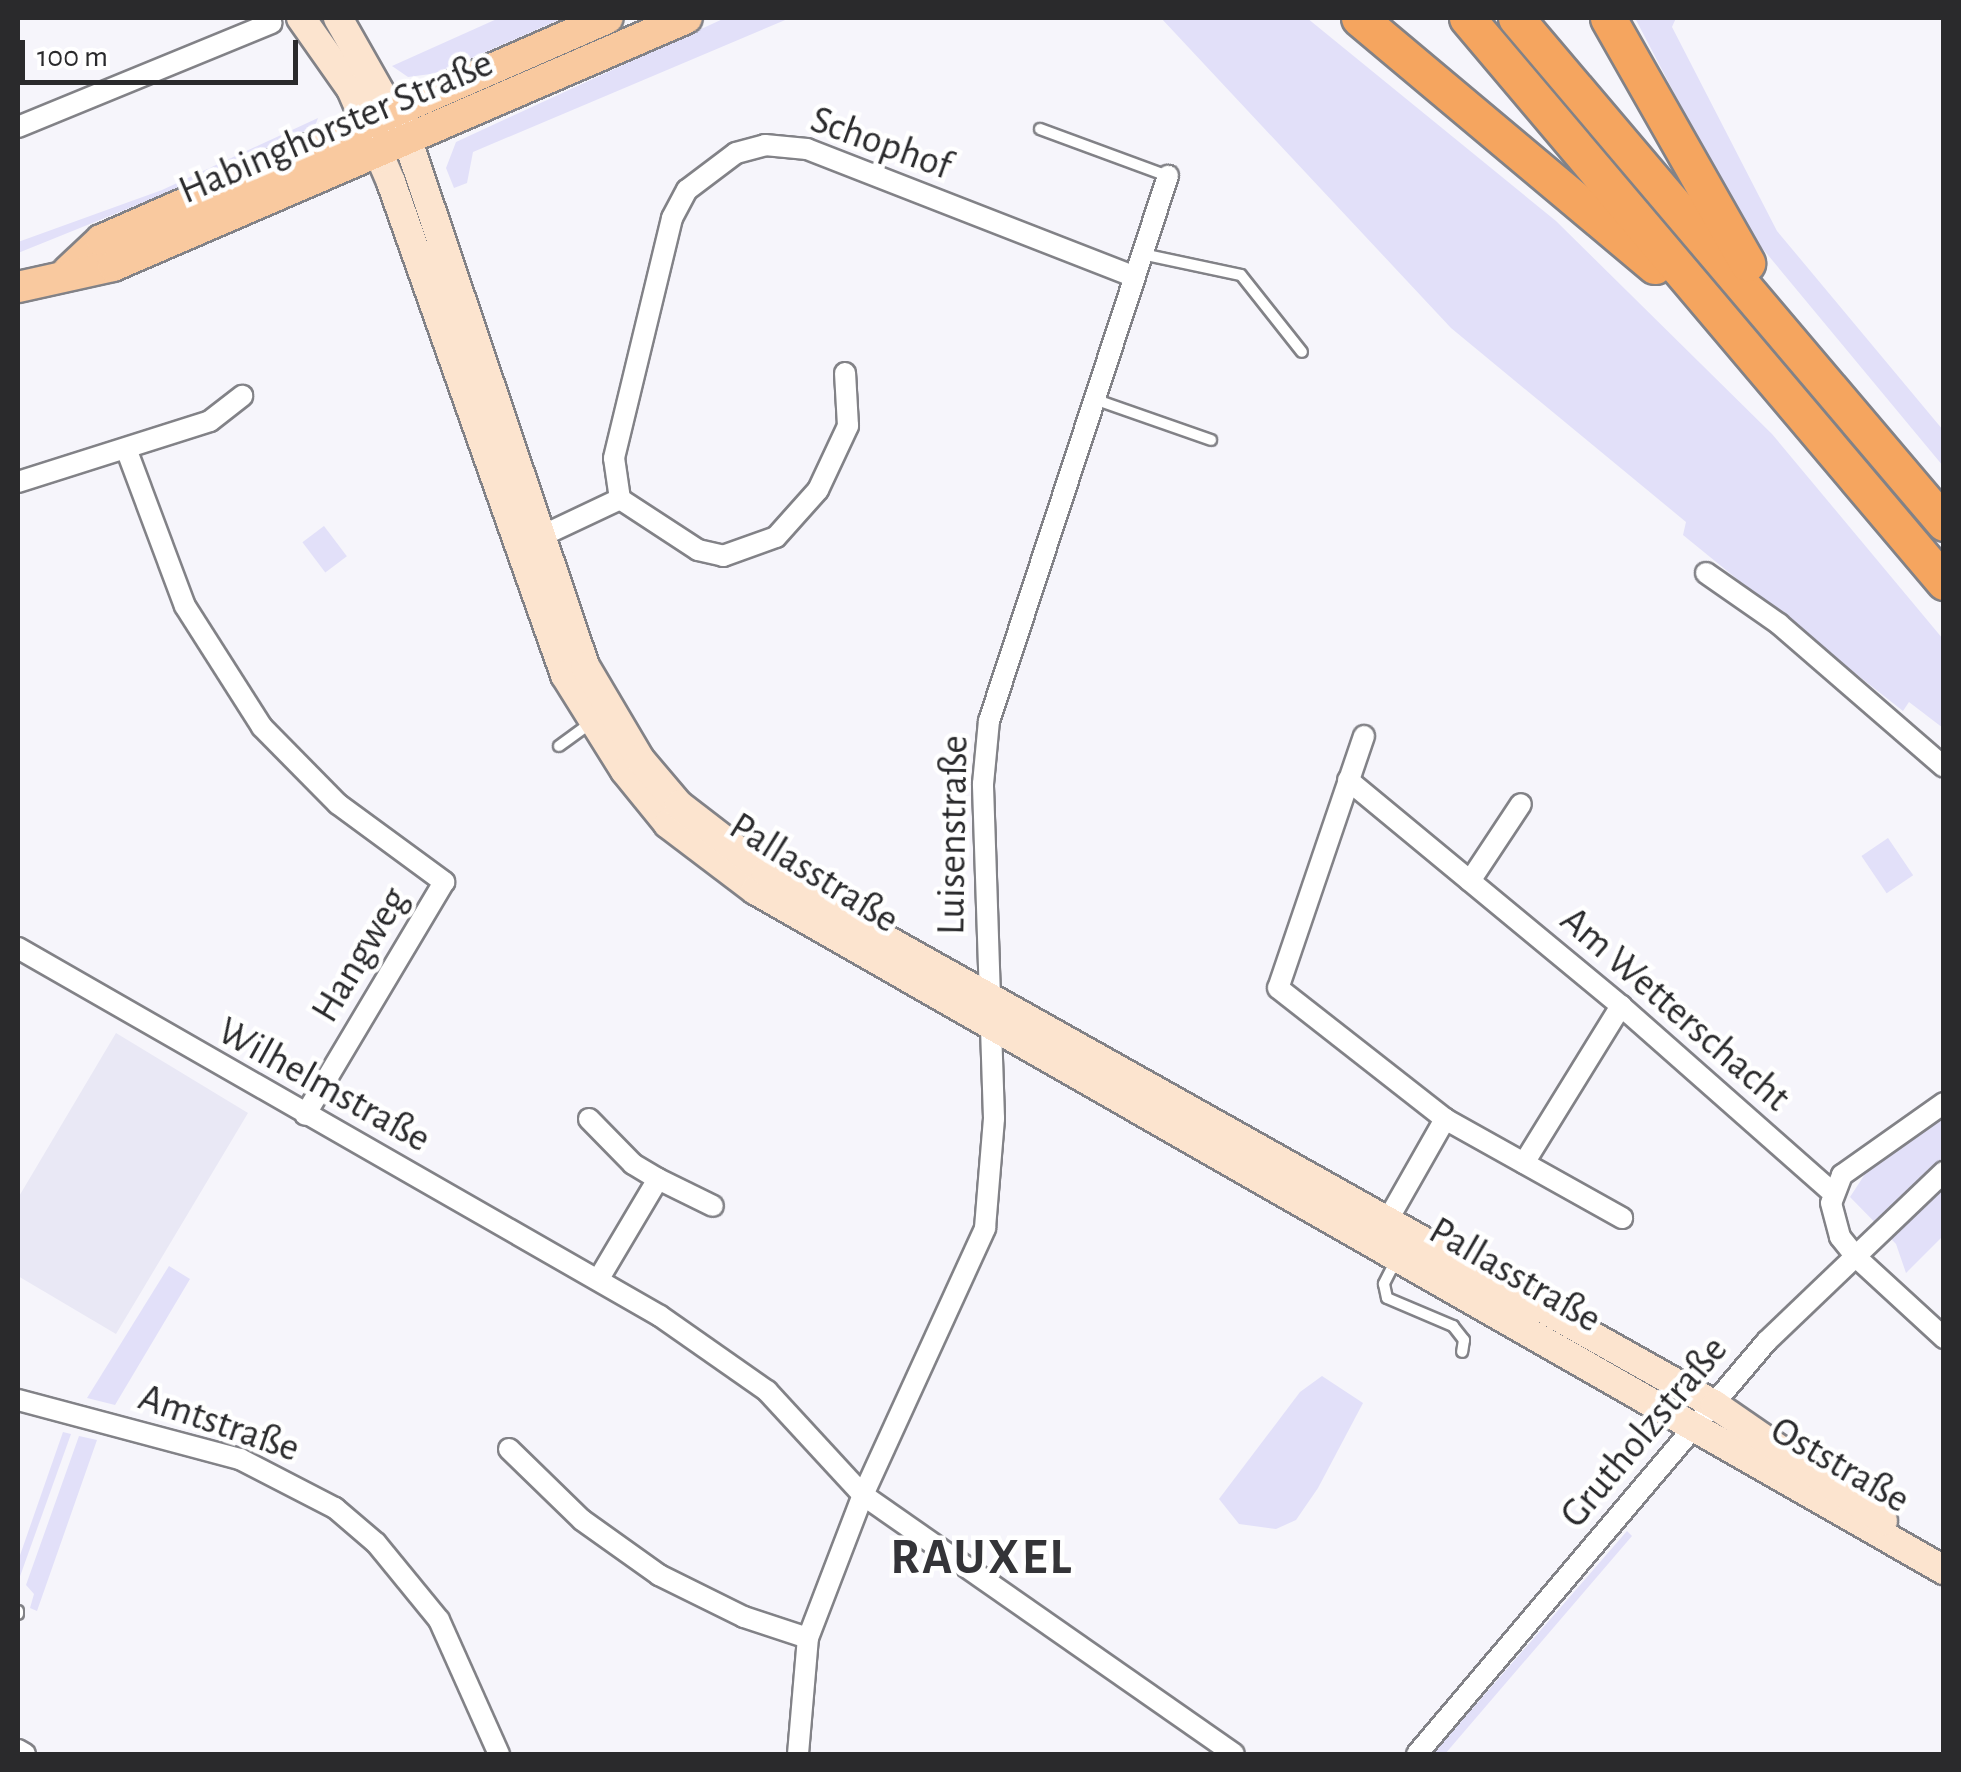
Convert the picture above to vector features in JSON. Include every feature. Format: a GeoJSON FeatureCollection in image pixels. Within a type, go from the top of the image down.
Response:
{"type":"FeatureCollection","features":[{"type":"Feature","properties":{"kind":"highway"},"geometry":{"type":"LineString","coordinates":[[1359,18],[1588,205],[1763,365]]}},
{"type":"Feature","properties":{"kind":"highway"},"geometry":{"type":"LineString","coordinates":[[1467,18],[1944,582]]}},
{"type":"Feature","properties":{"kind":"highway"},"geometry":{"type":"LineString","coordinates":[[1516,18],[1944,523]]}},
{"type":"Feature","properties":{"kind":"highway"},"geometry":{"type":"LineString","coordinates":[[1608,18],[1799,350]]}},
{"type":"Feature","properties":{"kind":"main road","name":"Pallasstraße"},"geometry":{"type":"LineString","coordinates":[[301,18],[380,117],[408,141],[529,542]]}},
{"type":"Feature","properties":{"kind":"main road","name":"Pallasstraße"},"geometry":{"type":"LineString","coordinates":[[338,18],[380,117],[380,155],[529,542],[585,666],[600,716],[679,805],[720,842],[991,1012],[1387,1239],[1697,1428]]}},
{"type":"Feature","properties":{"kind":"main road","name":"Habinghorster Straße"},"geometry":{"type":"LineString","coordinates":[[68,272],[101,240],[608,18]]}},
{"type":"Feature","properties":{"kind":"main road","name":"Habinghorster Straße"},"geometry":{"type":"LineString","coordinates":[[18,287],[68,272],[113,266],[380,155],[687,18]]}},
{"type":"Feature","properties":{"kind":"main road","name":"Pallasstraße"},"geometry":{"type":"LineString","coordinates":[[1387,1239],[1716,1404]]}},
{"type":"Feature","properties":{"kind":"main road","name":"Oststraße"},"geometry":{"type":"LineString","coordinates":[[1716,1404],[1847,1492],[1944,1570]]}},
{"type":"Feature","properties":{"kind":"main road","name":"Oststraße"},"geometry":{"type":"LineString","coordinates":[[1697,1428],[1944,1570]]}},
{"type":"Feature","properties":{"kind":"street"},"geometry":{"type":"LineString","coordinates":[[18,127],[272,23]]}},
{"type":"Feature","properties":{"kind":"street","name":"Schophof"},"geometry":{"type":"LineString","coordinates":[[620,499],[614,458],[672,218],[687,190],[736,153],[765,145],[807,149],[1133,276]]}},
{"type":"Feature","properties":{"kind":"street","name":"Luisenstraße"},"geometry":{"type":"LineString","coordinates":[[798,1754],[808,1638],[863,1495],[985,1228],[993,1161],[982,784],[989,721],[1168,176]]}},
{"type":"Feature","properties":{"kind":"street"},"geometry":{"type":"LineString","coordinates":[[529,542],[620,499],[698,550],[723,556],[776,538],[818,490],[848,426],[845,373]]}},
{"type":"Feature","properties":{"kind":"street"},"geometry":{"type":"LineString","coordinates":[[18,482],[127,451],[210,421],[242,396]]}},
{"type":"Feature","properties":{"kind":"street","name":"Hangweg"},"geometry":{"type":"LineString","coordinates":[[127,451],[185,606],[262,726],[338,804],[444,882],[305,1115]]}},
{"type":"Feature","properties":{"kind":"street"},"geometry":{"type":"LineString","coordinates":[[1706,573],[1779,624],[1944,767]]}},
{"type":"Feature","properties":{"kind":"street"},"geometry":{"type":"LineString","coordinates":[[1364,736],[1278,988],[1445,1119],[1622,1218]]}},
{"type":"Feature","properties":{"kind":"street","name":"Am Wetterschacht"},"geometry":{"type":"LineString","coordinates":[[1348,780],[1621,1006],[1833,1193]]}},
{"type":"Feature","properties":{"kind":"street"},"geometry":{"type":"LineString","coordinates":[[1470,881],[1522,804]]}},
{"type":"Feature","properties":{"kind":"street","name":"Wilhelmstraße"},"geometry":{"type":"LineString","coordinates":[[18,948],[598,1280],[767,1391],[863,1495],[1234,1754]]}},
{"type":"Feature","properties":{"kind":"street"},"geometry":{"type":"LineString","coordinates":[[1524,1163],[1621,1006]]}},
{"type":"Feature","properties":{"kind":"street"},"geometry":{"type":"LineString","coordinates":[[1944,1103],[1842,1175],[1833,1193],[1840,1237],[1856,1257],[1944,1338]]}},
{"type":"Feature","properties":{"kind":"street"},"geometry":{"type":"LineString","coordinates":[[589,1119],[632,1164],[713,1206]]}},
{"type":"Feature","properties":{"kind":"street"},"geometry":{"type":"LineString","coordinates":[[1387,1239],[1445,1119]]}},
{"type":"Feature","properties":{"kind":"street","name":"Grutholzstraße"},"geometry":{"type":"LineString","coordinates":[[1417,1754],[1767,1341],[1944,1172]]}},
{"type":"Feature","properties":{"kind":"street"},"geometry":{"type":"LineString","coordinates":[[598,1280],[658,1179]]}},
{"type":"Feature","properties":{"kind":"street","name":"Amtstraße"},"geometry":{"type":"LineString","coordinates":[[18,1400],[240,1459],[335,1508],[376,1543],[439,1620],[499,1754]]}},
{"type":"Feature","properties":{"kind":"street"},"geometry":{"type":"LineString","coordinates":[[509,1449],[632,1558],[701,1598],[808,1638]]}},
{"type":"Feature","properties":{"kind":"street"},"geometry":{"type":"LineString","coordinates":[[18,1750],[25,1754]]}},
{"type":"Feature","properties":{"kind":"lane"},"geometry":{"type":"LineString","coordinates":[[1040,129],[1168,176]]}},
{"type":"Feature","properties":{"kind":"lane"},"geometry":{"type":"LineString","coordinates":[[1140,254],[1241,275],[1302,352]]}},
{"type":"Feature","properties":{"kind":"lane"},"geometry":{"type":"LineString","coordinates":[[1093,399],[1211,440]]}},
{"type":"Feature","properties":{"kind":"lane"},"geometry":{"type":"LineString","coordinates":[[559,746],[600,716]]}},
{"type":"Feature","properties":{"kind":"lane"},"geometry":{"type":"LineString","coordinates":[[1387,1239],[1387,1298],[1452,1326],[1464,1340],[1462,1352]]}},
{"type":"Feature","properties":{"kind":"shaded area"},"geometry":{"type":"Polygon","coordinates":[[[499,18],[563,18],[438,73],[408,77],[392,66],[499,18]]]}},
{"type":"Feature","properties":{"kind":"shaded area"},"geometry":{"type":"Polygon","coordinates":[[[725,18],[790,18],[473,152],[467,183],[454,188],[446,168],[456,142],[725,18]]]}},
{"type":"Feature","properties":{"kind":"shaded area"},"geometry":{"type":"Polygon","coordinates":[[[1161,18],[1307,18],[1556,221],[1772,434],[1943,639],[1943,728],[1909,702],[1903,711],[1785,618],[1683,535],[1686,522],[1451,328],[1161,18]]]}},
{"type":"Feature","properties":{"kind":"shaded area"},"geometry":{"type":"Polygon","coordinates":[[[1635,18],[1676,18],[1672,27],[1777,231],[1943,430],[1943,466],[1743,225],[1635,18]]]}},
{"type":"Feature","properties":{"kind":"shaded area"},"geometry":{"type":"Polygon","coordinates":[[[318,118],[315,126],[236,165],[18,253],[18,242],[162,190],[318,118]]]}},
{"type":"Feature","properties":{"kind":"shaded area"},"geometry":{"type":"Polygon","coordinates":[[[324,526],[347,556],[325,573],[302,542],[324,526]]]}},
{"type":"Feature","properties":{"kind":"shaded area"},"geometry":{"type":"Polygon","coordinates":[[[1888,838],[1913,875],[1887,893],[1861,856],[1888,838]]]}},
{"type":"Feature","properties":{"kind":"shaded area"},"geometry":{"type":"Polygon","coordinates":[[[116,1033],[248,1113],[116,1334],[18,1276],[18,1198],[116,1033]]]}},
{"type":"Feature","properties":{"kind":"shaded area"},"geometry":{"type":"Polygon","coordinates":[[[1943,1118],[1943,1236],[1906,1273],[1896,1244],[1850,1197],[1867,1171],[1943,1118]]]}},
{"type":"Feature","properties":{"kind":"shaded area"},"geometry":{"type":"Polygon","coordinates":[[[169,1266],[190,1279],[115,1405],[87,1398],[169,1266]]]}},
{"type":"Feature","properties":{"kind":"shaded area"},"geometry":{"type":"Polygon","coordinates":[[[1322,1376],[1363,1403],[1318,1488],[1296,1520],[1276,1529],[1239,1524],[1219,1499],[1300,1392],[1322,1376]]]}},
{"type":"Feature","properties":{"kind":"shaded area"},"geometry":{"type":"Polygon","coordinates":[[[63,1432],[71,1434],[18,1582],[18,1561],[63,1432]]]}},
{"type":"Feature","properties":{"kind":"shaded area"},"geometry":{"type":"Polygon","coordinates":[[[79,1436],[97,1440],[37,1611],[30,1608],[34,1594],[26,1585],[79,1436]]]}},
{"type":"Feature","properties":{"kind":"shaded area"},"geometry":{"type":"Polygon","coordinates":[[[1627,1531],[1632,1536],[1445,1754],[1433,1754],[1627,1531]]]}},
{"type":"Feature","properties":{"kind":"district","name":"RAUXEL"},"geometry":{"type":"Point","coordinates":[982,1559]}}]}
